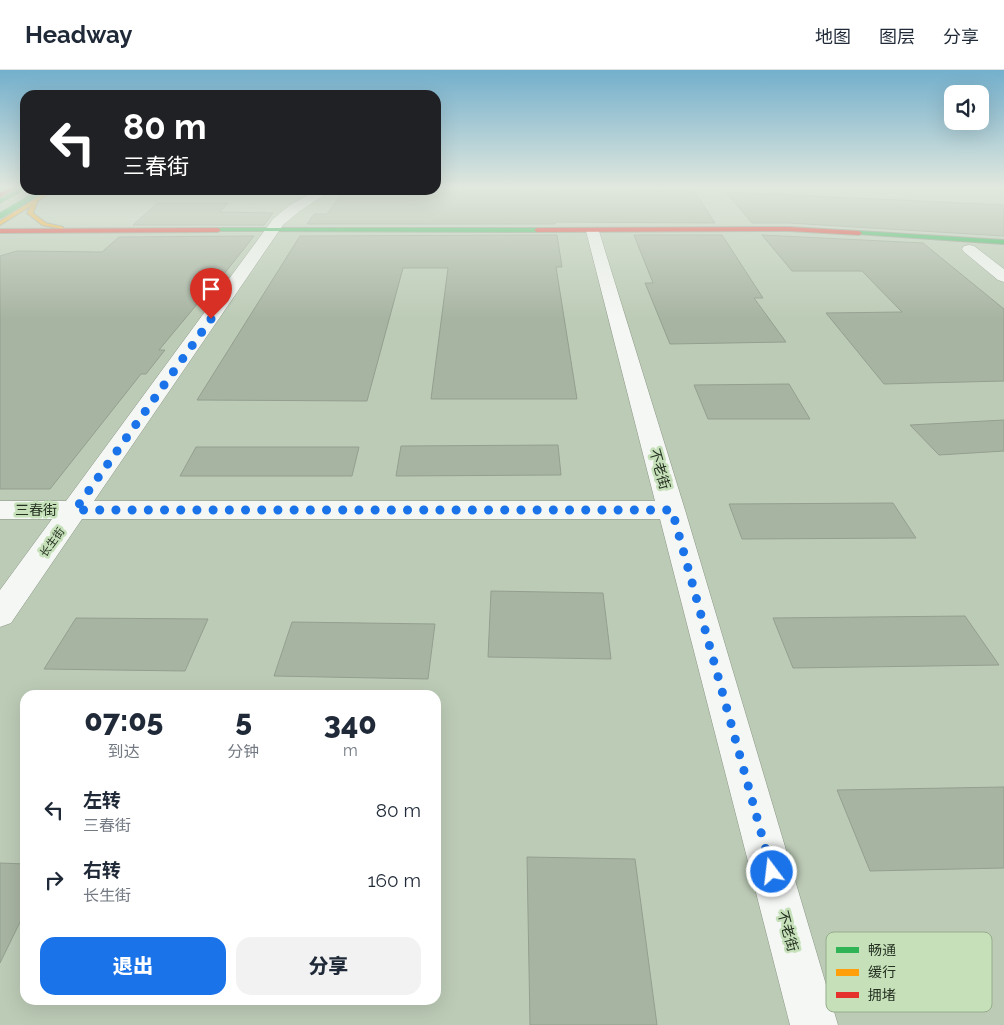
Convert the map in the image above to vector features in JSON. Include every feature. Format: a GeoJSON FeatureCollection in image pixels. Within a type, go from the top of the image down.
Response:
{"type":"FeatureCollection","features":[{"type":"Feature","properties":{"kind":"main road"},"geometry":{"type":"LineString","coordinates":[[0,231],[594,233],[713,231]]}},
{"type":"Feature","properties":{"kind":"main road"},"geometry":{"type":"LineString","coordinates":[[815,231],[1004,242]]}},
{"type":"Feature","properties":{"kind":"main road"},"geometry":{"type":"LineString","coordinates":[[1,240],[50,236],[271,233]]}},
{"type":"Feature","properties":{"kind":"main road"},"geometry":{"type":"LineString","coordinates":[[594,233],[715,236],[1004,251]]}},
{"type":"Feature","properties":{"kind":"street","name":"长生街"},"geometry":{"type":"LineString","coordinates":[[0,614],[271,233]]}},
{"type":"Feature","properties":{"kind":"street","name":"不老街"},"geometry":{"type":"LineString","coordinates":[[594,233],[814,1025]]}},
{"type":"Feature","properties":{"kind":"street"},"geometry":{"type":"LineString","coordinates":[[969,249],[1004,277]]}},
{"type":"Feature","properties":{"kind":"street","name":"三春街"},"geometry":{"type":"LineString","coordinates":[[0,510],[672,510]]}},
{"type":"Feature","properties":{"kind":"building"},"geometry":{"type":"Polygon","coordinates":[[[914,231],[1004,231],[1004,236],[914,231]]]}},
{"type":"Feature","properties":{"kind":"building"},"geometry":{"type":"Polygon","coordinates":[[[557,235],[562,267],[556,267],[577,399],[431,399],[448,268],[403,268],[367,401],[197,400],[300,236],[557,235]]]}},
{"type":"Feature","properties":{"kind":"building"},"geometry":{"type":"Polygon","coordinates":[[[634,235],[722,235],[763,298],[754,298],[786,342],[670,344],[645,283],[653,283],[634,235]]]}},
{"type":"Feature","properties":{"kind":"building"},"geometry":{"type":"Polygon","coordinates":[[[762,235],[923,243],[1004,309],[1004,381],[884,384],[826,313],[902,312],[862,271],[792,271],[762,235]]]}},
{"type":"Feature","properties":{"kind":"building"},"geometry":{"type":"Polygon","coordinates":[[[254,236],[159,350],[165,350],[146,374],[141,374],[50,489],[0,489],[0,256],[17,251],[102,252],[119,237],[254,236]]]}},
{"type":"Feature","properties":{"kind":"building"},"geometry":{"type":"Polygon","coordinates":[[[789,384],[810,419],[708,419],[694,385],[789,384]]]}},
{"type":"Feature","properties":{"kind":"building"},"geometry":{"type":"Polygon","coordinates":[[[1004,420],[1004,451],[939,455],[910,425],[1004,420]]]}},
{"type":"Feature","properties":{"kind":"building"},"geometry":{"type":"Polygon","coordinates":[[[558,445],[561,475],[396,476],[401,446],[558,445]]]}},
{"type":"Feature","properties":{"kind":"building"},"geometry":{"type":"Polygon","coordinates":[[[196,447],[359,447],[352,476],[180,476],[196,447]]]}},
{"type":"Feature","properties":{"kind":"building"},"geometry":{"type":"Polygon","coordinates":[[[893,503],[916,538],[742,539],[729,504],[893,503]]]}},
{"type":"Feature","properties":{"kind":"building"},"geometry":{"type":"Polygon","coordinates":[[[491,591],[603,593],[611,659],[488,657],[491,591]]]}},
{"type":"Feature","properties":{"kind":"building"},"geometry":{"type":"Polygon","coordinates":[[[965,616],[999,665],[793,668],[773,618],[965,616]]]}},
{"type":"Feature","properties":{"kind":"building"},"geometry":{"type":"Polygon","coordinates":[[[76,618],[208,619],[185,671],[44,669],[76,618]]]}},
{"type":"Feature","properties":{"kind":"building"},"geometry":{"type":"Polygon","coordinates":[[[292,622],[435,624],[428,679],[274,676],[292,622]]]}},
{"type":"Feature","properties":{"kind":"building"},"geometry":{"type":"Polygon","coordinates":[[[1004,787],[1004,868],[870,871],[837,790],[1004,787]]]}},
{"type":"Feature","properties":{"kind":"building"},"geometry":{"type":"Polygon","coordinates":[[[527,857],[635,859],[657,1025],[530,1025],[527,857]]]}},
{"type":"Feature","properties":{"kind":"building"},"geometry":{"type":"Polygon","coordinates":[[[0,863],[20,864],[20,922],[0,963],[0,863]]]}},
{"type":"Feature","properties":{"kind":"traffic: fast"},"geometry":{"type":"LineString","coordinates":[[859,233],[1004,242]]}},
{"type":"Feature","properties":{"kind":"traffic: jam"},"geometry":{"type":"LineString","coordinates":[[0,231],[94,231]]}},
{"type":"Feature","properties":{"kind":"traffic: jam"},"geometry":{"type":"LineString","coordinates":[[816,231],[859,233]]}},
{"type":"Feature","properties":{"kind":"route"},"geometry":{"type":"LineString","coordinates":[[211,319],[75,510],[672,510],[772,872]]}}]}
